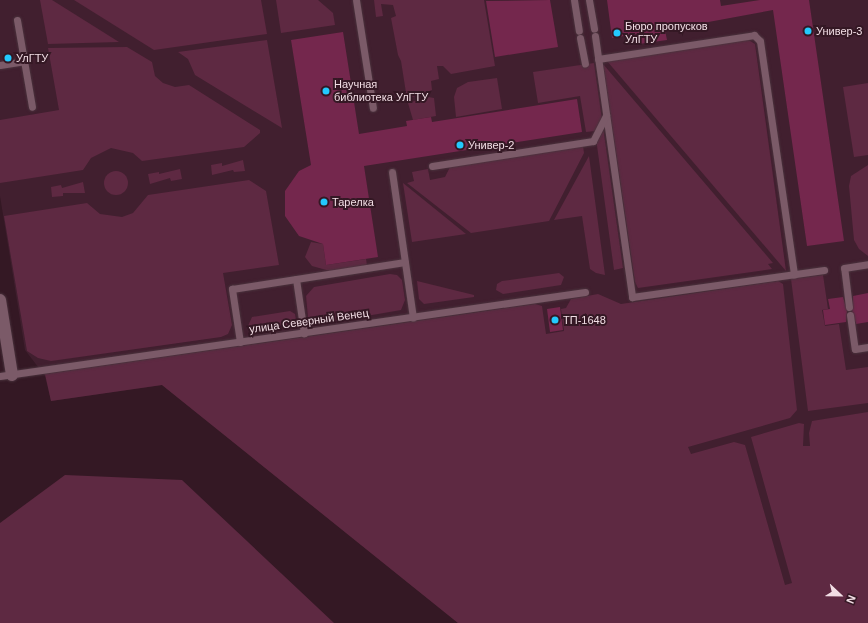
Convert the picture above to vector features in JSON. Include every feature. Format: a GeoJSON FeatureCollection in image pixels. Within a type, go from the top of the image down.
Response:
{"type":"FeatureCollection","features":[{"type":"Feature","properties":{"kind":"street"},"geometry":{"type":"LineString","coordinates":[[0,300],[12,375]]}},
{"type":"Feature","properties":{"kind":"lane"},"geometry":{"type":"LineString","coordinates":[[356,0],[373,108]]}},
{"type":"Feature","properties":{"kind":"lane"},"geometry":{"type":"LineString","coordinates":[[574,0],[584,64]]}},
{"type":"Feature","properties":{"kind":"lane"},"geometry":{"type":"LineString","coordinates":[[589,0],[632,297],[824,270]]}},
{"type":"Feature","properties":{"kind":"lane"},"geometry":{"type":"LineString","coordinates":[[16,20],[32,107]]}},
{"type":"Feature","properties":{"kind":"lane"},"geometry":{"type":"LineString","coordinates":[[598,59],[754,35],[760,41],[794,275]]}},
{"type":"Feature","properties":{"kind":"lane"},"geometry":{"type":"LineString","coordinates":[[0,65],[24,61]]}},
{"type":"Feature","properties":{"kind":"lane"},"geometry":{"type":"LineString","coordinates":[[432,166],[593,141],[606,115]]}},
{"type":"Feature","properties":{"kind":"lane"},"geometry":{"type":"LineString","coordinates":[[392,172],[413,318]]}},
{"type":"Feature","properties":{"kind":"lane"},"geometry":{"type":"LineString","coordinates":[[240,342],[232,289],[405,262]]}},
{"type":"Feature","properties":{"kind":"lane"},"geometry":{"type":"LineString","coordinates":[[849,307],[844,268],[868,264]]}},
{"type":"Feature","properties":{"kind":"lane"},"geometry":{"type":"LineString","coordinates":[[296,280],[304,333]]}},
{"type":"Feature","properties":{"kind":"lane","name":"улица Северный Венец"},"geometry":{"type":"LineString","coordinates":[[0,376],[413,318],[585,292]]}},
{"type":"Feature","properties":{"kind":"lane"},"geometry":{"type":"LineString","coordinates":[[850,315],[855,349],[868,347]]}},
{"type":"Feature","properties":{"kind":"shaded area"},"geometry":{"type":"Polygon","coordinates":[[[0,0],[868,0],[868,623],[458,623],[162,385],[51,401],[45,376],[25,350],[0,196],[0,0]]]}},
{"type":"Feature","properties":{"kind":"shaded area"},"geometry":{"type":"Polygon","coordinates":[[[40,0],[52,0],[119,42],[48,44],[40,0]]]}},
{"type":"Feature","properties":{"kind":"shaded area"},"geometry":{"type":"Polygon","coordinates":[[[74,0],[261,0],[267,34],[154,50],[74,0]]]}},
{"type":"Feature","properties":{"kind":"shaded area"},"geometry":{"type":"Polygon","coordinates":[[[276,0],[318,0],[333,13],[335,25],[281,33],[276,0]]]}},
{"type":"Feature","properties":{"kind":"shaded area"},"geometry":{"type":"Polygon","coordinates":[[[374,0],[484,0],[495,66],[451,74],[443,66],[437,66],[439,79],[431,81],[432,90],[407,99],[401,61],[398,55],[391,18],[396,16],[393,5],[381,4],[383,16],[376,17],[374,0]]]}},
{"type":"Feature","properties":{"kind":"shaded area"},"geometry":{"type":"Polygon","coordinates":[[[747,39],[755,44],[786,271],[607,61],[747,39]]]}},
{"type":"Feature","properties":{"kind":"shaded area"},"geometry":{"type":"Polygon","coordinates":[[[267,40],[282,128],[195,75],[188,59],[178,52],[267,40]]]}},
{"type":"Feature","properties":{"kind":"shaded area"},"geometry":{"type":"Polygon","coordinates":[[[127,47],[152,62],[155,76],[163,83],[175,87],[189,85],[260,130],[260,133],[244,147],[142,161],[133,153],[111,148],[91,158],[83,170],[0,183],[0,120],[59,110],[48,48],[127,47]]]}},
{"type":"Feature","properties":{"kind":"shaded area"},"geometry":{"type":"Polygon","coordinates":[[[594,63],[623,268],[614,270],[595,131],[586,132],[580,96],[538,103],[533,72],[594,63]]]}},
{"type":"Feature","properties":{"kind":"shaded area"},"geometry":{"type":"Polygon","coordinates":[[[603,64],[773,263],[768,264],[772,269],[638,288],[635,282],[603,64]]]}},
{"type":"Feature","properties":{"kind":"shaded area"},"geometry":{"type":"Polygon","coordinates":[[[497,78],[502,109],[456,117],[454,97],[457,88],[468,82],[497,78]]]}},
{"type":"Feature","properties":{"kind":"shaded area"},"geometry":{"type":"Polygon","coordinates":[[[868,83],[868,155],[854,157],[843,87],[868,83]]]}},
{"type":"Feature","properties":{"kind":"shaded area"},"geometry":{"type":"Polygon","coordinates":[[[428,97],[434,98],[436,116],[413,120],[408,103],[428,97]]]}},
{"type":"Feature","properties":{"kind":"shaded area"},"geometry":{"type":"Polygon","coordinates":[[[583,146],[584,153],[549,221],[471,233],[407,183],[414,181],[412,172],[428,169],[430,180],[445,177],[450,167],[583,146]]]}},
{"type":"Feature","properties":{"kind":"shaded area"},"geometry":{"type":"Polygon","coordinates":[[[589,156],[605,275],[596,273],[590,269],[582,216],[554,220],[589,156]]]}},
{"type":"Feature","properties":{"kind":"shaded area"},"geometry":{"type":"Polygon","coordinates":[[[243,160],[245,171],[234,172],[233,170],[212,175],[211,165],[222,163],[222,166],[243,160]]]}},
{"type":"Feature","properties":{"kind":"shaded area"},"geometry":{"type":"Polygon","coordinates":[[[868,165],[868,256],[859,249],[854,240],[849,186],[851,176],[868,165]]]}},
{"type":"Feature","properties":{"kind":"shaded area"},"geometry":{"type":"Polygon","coordinates":[[[180,169],[182,179],[171,181],[170,178],[150,184],[148,174],[159,172],[159,174],[180,169]]]}},
{"type":"Feature","properties":{"kind":"shaded area"},"geometry":{"type":"Polygon","coordinates":[[[116,171],[125,174],[128,183],[125,192],[116,195],[107,192],[104,183],[107,174],[116,171]]]}},
{"type":"Feature","properties":{"kind":"shaded area"},"geometry":{"type":"Polygon","coordinates":[[[249,180],[266,191],[279,265],[223,273],[232,325],[228,334],[221,337],[51,361],[38,358],[27,351],[4,216],[87,203],[100,214],[122,217],[133,213],[148,195],[249,180]]]}},
{"type":"Feature","properties":{"kind":"shaded area"},"geometry":{"type":"Polygon","coordinates":[[[83,182],[85,193],[63,193],[63,196],[52,197],[51,187],[61,185],[62,188],[83,182]]]}},
{"type":"Feature","properties":{"kind":"shaded area"},"geometry":{"type":"Polygon","coordinates":[[[403,183],[466,234],[412,242],[403,183]]]}},
{"type":"Feature","properties":{"kind":"shaded area"},"geometry":{"type":"Polygon","coordinates":[[[311,242],[323,244],[326,265],[366,259],[367,265],[330,271],[312,266],[305,257],[311,242]]]}},
{"type":"Feature","properties":{"kind":"shaded area"},"geometry":{"type":"Polygon","coordinates":[[[559,273],[564,277],[561,285],[503,294],[496,290],[497,284],[502,281],[559,273]]]}},
{"type":"Feature","properties":{"kind":"shaded area"},"geometry":{"type":"Polygon","coordinates":[[[390,274],[397,275],[402,280],[405,300],[401,310],[320,324],[308,317],[306,296],[314,287],[390,274]]]}},
{"type":"Feature","properties":{"kind":"shaded area"},"geometry":{"type":"Polygon","coordinates":[[[823,275],[828,309],[822,310],[825,326],[839,324],[846,370],[868,367],[868,403],[808,411],[791,279],[823,275]]]}},
{"type":"Feature","properties":{"kind":"shaded area"},"geometry":{"type":"Polygon","coordinates":[[[417,281],[474,295],[474,297],[424,304],[419,299],[417,281]]]}},
{"type":"Feature","properties":{"kind":"shaded area"},"geometry":{"type":"Polygon","coordinates":[[[778,281],[783,284],[797,410],[790,418],[688,447],[691,454],[734,442],[745,445],[785,585],[792,583],[751,437],[799,423],[804,424],[803,446],[810,446],[809,433],[812,421],[868,412],[868,623],[458,623],[162,385],[51,401],[45,374],[535,304],[542,306],[546,334],[564,331],[561,309],[566,308],[571,299],[598,294],[621,304],[778,281]]]}},
{"type":"Feature","properties":{"kind":"shaded area"},"geometry":{"type":"Polygon","coordinates":[[[290,311],[295,314],[296,320],[290,327],[258,332],[248,326],[252,317],[290,311]]]}},
{"type":"Feature","properties":{"kind":"shaded area"},"geometry":{"type":"Polygon","coordinates":[[[65,475],[182,480],[334,623],[0,623],[0,523],[65,475]]]}},
{"type":"Feature","properties":{"kind":"building"},"geometry":{"type":"Polygon","coordinates":[[[550,0],[558,47],[495,57],[486,1],[550,0]]]}},
{"type":"Feature","properties":{"kind":"building"},"geometry":{"type":"Polygon","coordinates":[[[607,0],[720,0],[721,6],[760,0],[809,0],[844,241],[807,246],[773,10],[665,30],[667,40],[639,44],[637,34],[612,38],[607,0]]]}},
{"type":"Feature","properties":{"kind":"building"},"geometry":{"type":"Polygon","coordinates":[[[343,32],[359,134],[407,126],[406,121],[431,117],[432,122],[577,99],[582,132],[364,166],[378,257],[326,265],[323,244],[299,236],[285,216],[285,191],[299,171],[311,165],[291,40],[343,32]]]}},
{"type":"Feature","properties":{"kind":"building"},"geometry":{"type":"Polygon","coordinates":[[[868,293],[868,322],[856,324],[852,311],[853,296],[868,293]]]}},
{"type":"Feature","properties":{"kind":"building"},"geometry":{"type":"Polygon","coordinates":[[[843,297],[847,311],[846,322],[825,325],[823,310],[830,309],[828,299],[843,297]]]}},
{"type":"Feature","properties":{"kind":"building","name":"ТП-1648"},"geometry":{"type":"Polygon","coordinates":[[[560,307],[563,330],[550,332],[547,309],[560,307]]]}},
{"type":"Feature","properties":{"kind":"place","name":"Универ-3"},"geometry":{"type":"Point","coordinates":[808,31]}},
{"type":"Feature","properties":{"kind":"place","name":"Бюро пропусков УлГТУ"},"geometry":{"type":"Point","coordinates":[617,33]}},
{"type":"Feature","properties":{"kind":"place","name":"УлГТУ"},"geometry":{"type":"Point","coordinates":[8,58]}},
{"type":"Feature","properties":{"kind":"place","name":"Научная библиотека УлГТУ"},"geometry":{"type":"Point","coordinates":[326,91]}},
{"type":"Feature","properties":{"kind":"place","name":"Универ-2"},"geometry":{"type":"Point","coordinates":[460,145]}},
{"type":"Feature","properties":{"kind":"place","name":"Тарелка"},"geometry":{"type":"Point","coordinates":[324,202]}},
{"type":"Feature","properties":{"kind":"place","name":"ТП-1648"},"geometry":{"type":"Point","coordinates":[555,320]}}]}
